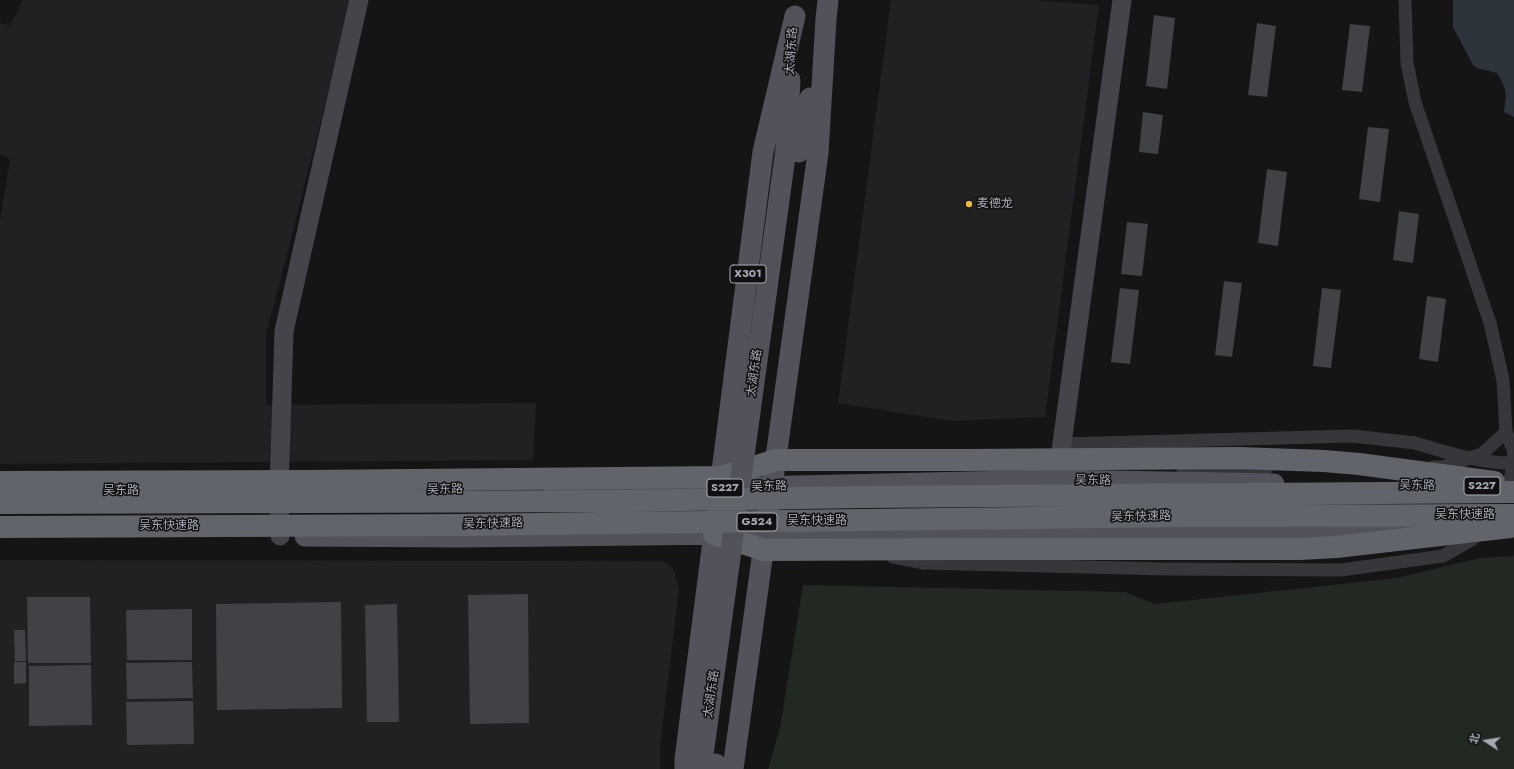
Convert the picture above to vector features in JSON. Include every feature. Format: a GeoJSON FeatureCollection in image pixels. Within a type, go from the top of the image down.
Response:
{"type":"FeatureCollection","features":[{"type":"Feature","properties":{"kind":"highway"},"geometry":{"type":"LineString","coordinates":[[0,482],[721,482],[776,460],[1239,458],[1324,461],[1416,471],[1514,486]]}},
{"type":"Feature","properties":{"kind":"highway","name":"吴东快速路"},"geometry":{"type":"LineString","coordinates":[[0,503],[612,501],[880,497],[1514,492]]}},
{"type":"Feature","properties":{"kind":"highway","name":"吴东快速路"},"geometry":{"type":"LineString","coordinates":[[0,527],[458,525],[1186,516],[1514,515]]}},
{"type":"Feature","properties":{"kind":"highway"},"geometry":{"type":"LineString","coordinates":[[714,534],[764,542],[850,550],[1300,549],[1336,547],[1514,526]]}},
{"type":"Feature","properties":{"kind":"main road","name":"太湖东路"},"geometry":{"type":"LineString","coordinates":[[715,769],[792,151],[796,8]]}},
{"type":"Feature","properties":{"kind":"main road","name":"太湖东路"},"geometry":{"type":"LineString","coordinates":[[685,769],[763,152],[796,8]]}},
{"type":"Feature","properties":{"kind":"main road","name":"太湖东路"},"geometry":{"type":"LineString","coordinates":[[701,769],[792,151],[827,9]]}},
{"type":"Feature","properties":{"kind":"main road","name":"太湖东路"},"geometry":{"type":"LineString","coordinates":[[733,769],[818,153],[827,9]]}},
{"type":"Feature","properties":{"kind":"main road","name":"吴东路"},"geometry":{"type":"LineString","coordinates":[[0,491],[278,491],[721,482],[772,487],[1057,480],[1514,486]]}},
{"type":"Feature","properties":{"kind":"main road"},"geometry":{"type":"LineString","coordinates":[[764,542],[1450,526],[1514,526]]}},
{"type":"Feature","properties":{"kind":"main road"},"geometry":{"type":"LineString","coordinates":[[0,536],[460,537],[714,534]]}},
{"type":"Feature","properties":{"kind":"street"},"geometry":{"type":"LineString","coordinates":[[280,536],[278,491],[284,331],[359,0]]}},
{"type":"Feature","properties":{"kind":"street"},"geometry":{"type":"LineString","coordinates":[[1122,0],[1057,480],[1301,467],[1443,468],[1482,454],[1506,432]]}},
{"type":"Feature","properties":{"kind":"street"},"geometry":{"type":"LineString","coordinates":[[850,550],[924,563],[1166,569],[1341,570],[1443,556],[1472,539],[1497,507],[1511,476],[1514,452],[1506,432],[1502,380],[1490,323],[1415,102],[1407,63],[1405,0]]}},
{"type":"Feature","properties":{"kind":"street"},"geometry":{"type":"LineString","coordinates":[[1062,444],[1353,436],[1415,443],[1478,460],[1514,463]]}},
{"type":"Feature","properties":{"kind":"shaded area"},"geometry":{"type":"Polygon","coordinates":[[[23,0],[352,0],[266,335],[266,405],[536,403],[533,460],[0,464],[0,221],[10,159],[0,154],[0,23],[10,26],[23,0]]]}},
{"type":"Feature","properties":{"kind":"shaded area","name":"麦德龙"},"geometry":{"type":"Polygon","coordinates":[[[891,0],[1032,0],[1099,5],[1045,417],[951,421],[838,403],[891,0]]]}},
{"type":"Feature","properties":{"kind":"shaded area"},"geometry":{"type":"Polygon","coordinates":[[[1453,0],[1514,0],[1514,117],[1504,112],[1506,100],[1505,92],[1503,84],[1497,73],[1477,68],[1473,65],[1453,27],[1453,0]]]}},
{"type":"Feature","properties":{"kind":"shaded area"},"geometry":{"type":"Polygon","coordinates":[[[1514,556],[1514,769],[768,769],[780,728],[803,585],[1125,592],[1155,604],[1397,578],[1480,558],[1514,556]]]}},
{"type":"Feature","properties":{"kind":"shaded area"},"geometry":{"type":"Polygon","coordinates":[[[0,560],[663,561],[673,568],[679,588],[660,746],[660,769],[0,769],[0,560]]]}},
{"type":"Feature","properties":{"kind":"building"},"geometry":{"type":"Polygon","coordinates":[[[1154,15],[1175,18],[1167,89],[1146,86],[1154,15]]]}},
{"type":"Feature","properties":{"kind":"building"},"geometry":{"type":"Polygon","coordinates":[[[1257,23],[1276,26],[1267,97],[1248,95],[1257,23]]]}},
{"type":"Feature","properties":{"kind":"building"},"geometry":{"type":"Polygon","coordinates":[[[1350,24],[1370,26],[1362,92],[1342,90],[1350,24]]]}},
{"type":"Feature","properties":{"kind":"building"},"geometry":{"type":"Polygon","coordinates":[[[1143,112],[1163,115],[1158,154],[1139,152],[1143,112]]]}},
{"type":"Feature","properties":{"kind":"building"},"geometry":{"type":"Polygon","coordinates":[[[1368,127],[1389,129],[1380,202],[1359,199],[1368,127]]]}},
{"type":"Feature","properties":{"kind":"building"},"geometry":{"type":"Polygon","coordinates":[[[1267,169],[1287,172],[1278,246],[1258,243],[1267,169]]]}},
{"type":"Feature","properties":{"kind":"building"},"geometry":{"type":"Polygon","coordinates":[[[1399,211],[1419,214],[1413,263],[1393,260],[1399,211]]]}},
{"type":"Feature","properties":{"kind":"building"},"geometry":{"type":"Polygon","coordinates":[[[1127,222],[1148,224],[1142,276],[1121,274],[1127,222]]]}},
{"type":"Feature","properties":{"kind":"building"},"geometry":{"type":"Polygon","coordinates":[[[1224,281],[1242,283],[1232,357],[1215,355],[1224,281]]]}},
{"type":"Feature","properties":{"kind":"building"},"geometry":{"type":"Polygon","coordinates":[[[1120,288],[1139,290],[1130,364],[1111,362],[1120,288]]]}},
{"type":"Feature","properties":{"kind":"building"},"geometry":{"type":"Polygon","coordinates":[[[1322,288],[1341,290],[1331,368],[1313,366],[1322,288]]]}},
{"type":"Feature","properties":{"kind":"building"},"geometry":{"type":"Polygon","coordinates":[[[1427,296],[1446,299],[1438,362],[1419,359],[1427,296]]]}},
{"type":"Feature","properties":{"kind":"building"},"geometry":{"type":"Polygon","coordinates":[[[528,594],[529,723],[470,724],[468,595],[528,594]]]}},
{"type":"Feature","properties":{"kind":"building"},"geometry":{"type":"Polygon","coordinates":[[[27,597],[90,597],[91,663],[28,663],[27,597]]]}},
{"type":"Feature","properties":{"kind":"building"},"geometry":{"type":"Polygon","coordinates":[[[341,602],[342,708],[217,710],[216,604],[341,602]]]}},
{"type":"Feature","properties":{"kind":"building"},"geometry":{"type":"Polygon","coordinates":[[[397,604],[399,722],[367,722],[365,605],[397,604]]]}},
{"type":"Feature","properties":{"kind":"building"},"geometry":{"type":"Polygon","coordinates":[[[192,609],[192,660],[127,660],[126,610],[192,609]]]}},
{"type":"Feature","properties":{"kind":"building"},"geometry":{"type":"Polygon","coordinates":[[[14,630],[25,630],[26,661],[15,661],[14,630]]]}},
{"type":"Feature","properties":{"kind":"building"},"geometry":{"type":"Polygon","coordinates":[[[14,662],[26,662],[26,683],[14,684],[14,662]]]}},
{"type":"Feature","properties":{"kind":"building"},"geometry":{"type":"Polygon","coordinates":[[[192,662],[193,698],[127,699],[126,663],[192,662]]]}},
{"type":"Feature","properties":{"kind":"building"},"geometry":{"type":"Polygon","coordinates":[[[91,665],[92,725],[29,726],[29,666],[91,665]]]}},
{"type":"Feature","properties":{"kind":"building"},"geometry":{"type":"Polygon","coordinates":[[[193,701],[194,744],[127,745],[126,702],[193,701]]]}},
{"type":"Feature","properties":{"kind":"place","name":"麦德龙"},"geometry":{"type":"Point","coordinates":[969,204]}}]}
